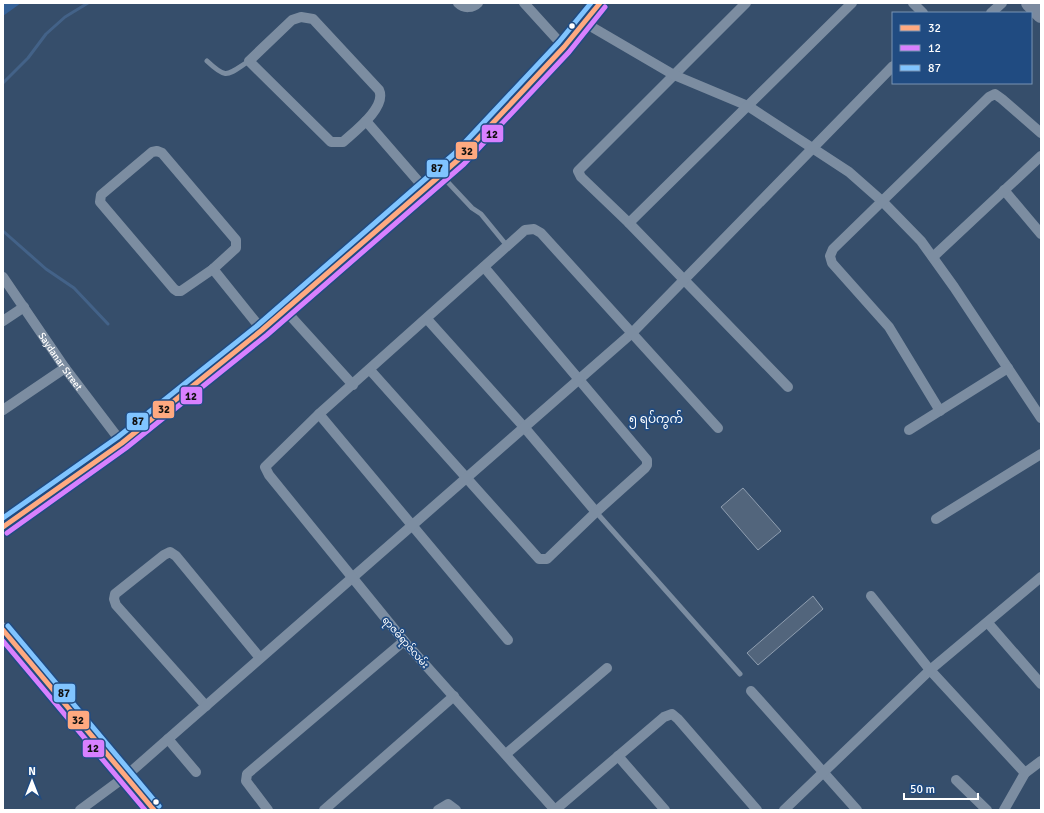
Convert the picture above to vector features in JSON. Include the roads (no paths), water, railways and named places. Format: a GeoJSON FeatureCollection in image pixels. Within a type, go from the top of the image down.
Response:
{"type":"FeatureCollection","features":[{"type":"Feature","properties":{"kind":"main road"},"geometry":{"type":"LineString","coordinates":[[3,527],[122,443],[262,330],[441,175],[459,159],[564,47],[600,3]]}},
{"type":"Feature","properties":{"kind":"main road"},"geometry":{"type":"LineString","coordinates":[[1029,3],[1041,15]]}},
{"type":"Feature","properties":{"kind":"main road"},"geometry":{"type":"LineString","coordinates":[[3,630],[154,810]]}},
{"type":"Feature","properties":{"kind":"street"},"geometry":{"type":"LineString","coordinates":[[458,3],[461,6],[469,7],[478,3]]}},
{"type":"Feature","properties":{"kind":"street"},"geometry":{"type":"LineString","coordinates":[[524,3],[564,47]]}},
{"type":"Feature","properties":{"kind":"street"},"geometry":{"type":"LineString","coordinates":[[746,3],[578,171],[581,177],[629,223],[788,387]]}},
{"type":"Feature","properties":{"kind":"street"},"geometry":{"type":"LineString","coordinates":[[629,223],[852,3]]}},
{"type":"Feature","properties":{"kind":"street"},"geometry":{"type":"LineString","coordinates":[[913,3],[922,12]]}},
{"type":"Feature","properties":{"kind":"street"},"geometry":{"type":"LineString","coordinates":[[992,12],[1002,3]]}},
{"type":"Feature","properties":{"kind":"street"},"geometry":{"type":"LineString","coordinates":[[301,16],[313,19],[379,90],[382,95],[381,100],[366,121],[343,142],[330,142],[249,61],[292,20],[301,16]]}},
{"type":"Feature","properties":{"kind":"street"},"geometry":{"type":"LineString","coordinates":[[585,23],[674,75],[748,106],[814,147],[849,172],[883,202],[921,241],[1040,416]]}},
{"type":"Feature","properties":{"kind":"street"},"geometry":{"type":"LineString","coordinates":[[80,810],[126,776],[632,333],[892,67]]}},
{"type":"Feature","properties":{"kind":"street"},"geometry":{"type":"LineString","coordinates":[[940,411],[889,327],[832,263],[830,256],[833,249],[883,202],[988,97],[995,94],[1002,98],[1041,133]]}},
{"type":"Feature","properties":{"kind":"street"},"geometry":{"type":"LineString","coordinates":[[366,121],[425,188]]}},
{"type":"Feature","properties":{"kind":"street"},"geometry":{"type":"LineString","coordinates":[[152,152],[162,153],[236,240],[236,248],[214,269],[181,291],[177,292],[100,202],[100,195],[152,152]]}},
{"type":"Feature","properties":{"kind":"street"},"geometry":{"type":"LineString","coordinates":[[932,257],[1041,156]]}},
{"type":"Feature","properties":{"kind":"street"},"geometry":{"type":"LineString","coordinates":[[1004,190],[1041,234]]}},
{"type":"Feature","properties":{"kind":"street"},"geometry":{"type":"LineString","coordinates":[[508,640],[319,414],[525,230],[534,229],[542,233],[718,428]]}},
{"type":"Feature","properties":{"kind":"street"},"geometry":{"type":"LineString","coordinates":[[370,370],[466,479],[542,560],[548,559],[596,512],[648,465],[647,460],[484,267]]}},
{"type":"Feature","properties":{"kind":"street"},"geometry":{"type":"LineString","coordinates":[[214,269],[262,330]]}},
{"type":"Feature","properties":{"kind":"street","name":"Saydanar Street"},"geometry":{"type":"LineString","coordinates":[[3,277],[65,368],[122,443]]}},
{"type":"Feature","properties":{"kind":"street"},"geometry":{"type":"LineString","coordinates":[[3,321],[24,307]]}},
{"type":"Feature","properties":{"kind":"street"},"geometry":{"type":"LineString","coordinates":[[285,310],[353,385]]}},
{"type":"Feature","properties":{"kind":"street"},"geometry":{"type":"LineString","coordinates":[[427,319],[524,427],[596,512]]}},
{"type":"Feature","properties":{"kind":"street"},"geometry":{"type":"LineString","coordinates":[[3,410],[65,368]]}},
{"type":"Feature","properties":{"kind":"street"},"geometry":{"type":"LineString","coordinates":[[909,430],[1008,368]]}},
{"type":"Feature","properties":{"kind":"street","name":"ရာဇဓိရာဇ်လမ်း"},"geometry":{"type":"LineString","coordinates":[[319,414],[265,467],[269,475],[404,641],[555,810]]}},
{"type":"Feature","properties":{"kind":"street"},"geometry":{"type":"LineString","coordinates":[[936,519],[1041,454]]}},
{"type":"Feature","properties":{"kind":"street"},"geometry":{"type":"LineString","coordinates":[[206,706],[116,605],[114,599],[116,594],[164,555],[170,552],[176,556],[260,658]]}},
{"type":"Feature","properties":{"kind":"street"},"geometry":{"type":"LineString","coordinates":[[784,810],[930,670],[988,623],[1041,577]]}},
{"type":"Feature","properties":{"kind":"street"},"geometry":{"type":"LineString","coordinates":[[871,596],[930,670],[1025,773]]}},
{"type":"Feature","properties":{"kind":"street"},"geometry":{"type":"LineString","coordinates":[[988,623],[1041,684]]}},
{"type":"Feature","properties":{"kind":"street"},"geometry":{"type":"LineString","coordinates":[[268,810],[246,781],[247,774],[404,641]]}},
{"type":"Feature","properties":{"kind":"street"},"geometry":{"type":"LineString","coordinates":[[506,754],[607,668]]}},
{"type":"Feature","properties":{"kind":"street"},"geometry":{"type":"LineString","coordinates":[[751,691],[857,810]]}},
{"type":"Feature","properties":{"kind":"street"},"geometry":{"type":"LineString","coordinates":[[324,810],[454,696]]}},
{"type":"Feature","properties":{"kind":"street"},"geometry":{"type":"LineString","coordinates":[[555,810],[664,716],[672,714],[757,810]]}},
{"type":"Feature","properties":{"kind":"street"},"geometry":{"type":"LineString","coordinates":[[168,739],[196,772]]}},
{"type":"Feature","properties":{"kind":"street"},"geometry":{"type":"LineString","coordinates":[[618,756],[665,810]]}},
{"type":"Feature","properties":{"kind":"street"},"geometry":{"type":"LineString","coordinates":[[1003,810],[1025,773],[1041,761]]}},
{"type":"Feature","properties":{"kind":"street"},"geometry":{"type":"LineString","coordinates":[[956,780],[987,810]]}},
{"type":"Feature","properties":{"kind":"street"},"geometry":{"type":"LineString","coordinates":[[438,810],[448,804],[456,810]]}},
{"type":"Feature","properties":{"kind":"lane"},"geometry":{"type":"LineString","coordinates":[[207,61],[219,73],[224,74],[229,73],[249,61]]}},
{"type":"Feature","properties":{"kind":"lane"},"geometry":{"type":"LineString","coordinates":[[441,175],[472,208],[481,214],[508,246]]}},
{"type":"Feature","properties":{"kind":"lane"},"geometry":{"type":"LineString","coordinates":[[596,512],[740,674]]}},
{"type":"Feature","properties":{"kind":"waterway"},"geometry":{"type":"LineString","coordinates":[[3,83],[28,58],[46,34],[65,17],[88,3]]}},
{"type":"Feature","properties":{"kind":"waterway"},"geometry":{"type":"LineString","coordinates":[[3,231],[46,269],[74,288],[108,324]]}},
{"type":"Feature","properties":{"kind":"district","name":"၅ ရပ်ကွက်"},"geometry":{"type":"Point","coordinates":[656,419]}}]}
